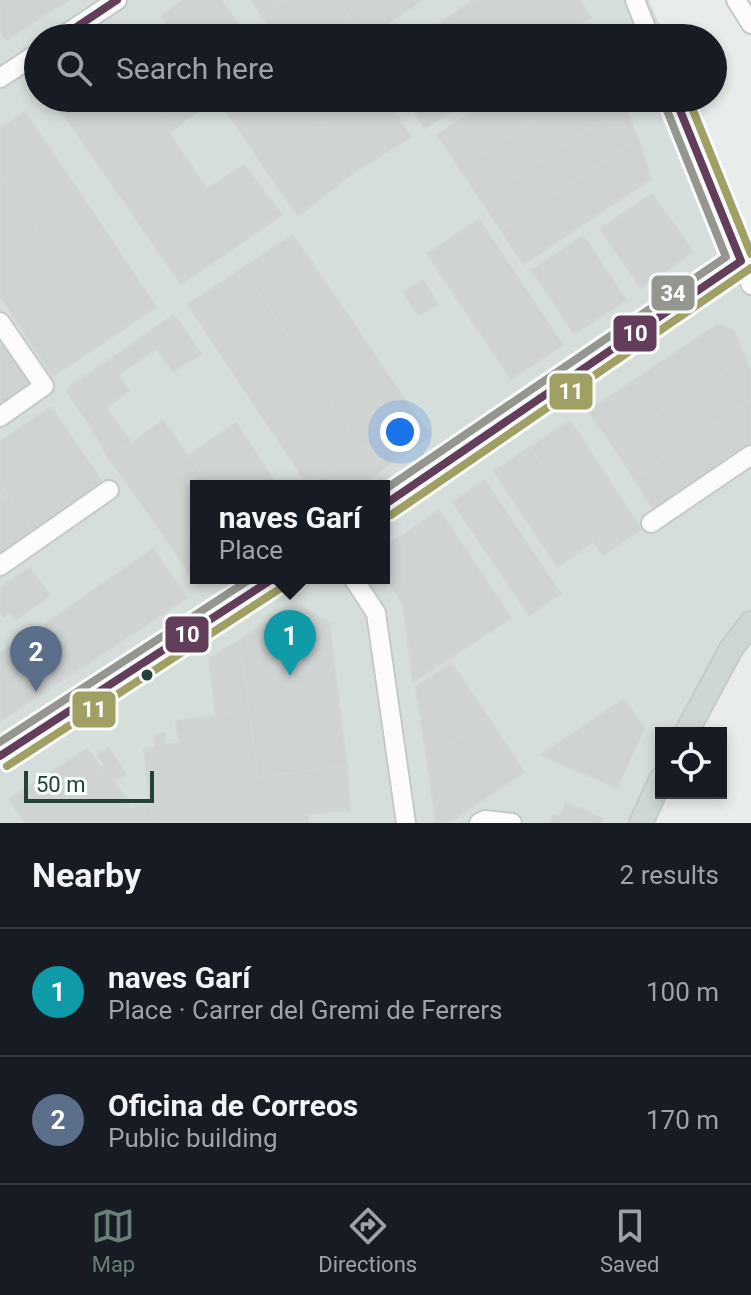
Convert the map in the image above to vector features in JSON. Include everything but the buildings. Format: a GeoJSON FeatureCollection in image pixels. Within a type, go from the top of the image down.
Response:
{"type":"FeatureCollection","features":[{"type":"Feature","properties":{"kind":"main road"},"geometry":{"type":"LineString","coordinates":[[689,727],[731,649],[751,623]]}},
{"type":"Feature","properties":{"kind":"main road"},"geometry":{"type":"LineString","coordinates":[[641,823],[655,792]]}},
{"type":"Feature","properties":{"kind":"street"},"geometry":{"type":"LineString","coordinates":[[81,24],[117,0]]}},
{"type":"Feature","properties":{"kind":"street"},"geometry":{"type":"LineString","coordinates":[[635,0],[644,24]]}},
{"type":"Feature","properties":{"kind":"street"},"geometry":{"type":"LineString","coordinates":[[736,0],[751,24]]}},
{"type":"Feature","properties":{"kind":"street"},"geometry":{"type":"LineString","coordinates":[[0,78],[24,62]]}},
{"type":"Feature","properties":{"kind":"street"},"geometry":{"type":"LineString","coordinates":[[681,112],[751,285]]}},
{"type":"Feature","properties":{"kind":"street"},"geometry":{"type":"LineString","coordinates":[[390,501],[741,261]]}},
{"type":"Feature","properties":{"kind":"street"},"geometry":{"type":"LineString","coordinates":[[0,322],[44,386],[0,417]]}},
{"type":"Feature","properties":{"kind":"street"},"geometry":{"type":"LineString","coordinates":[[651,523],[751,455]]}},
{"type":"Feature","properties":{"kind":"street"},"geometry":{"type":"LineString","coordinates":[[0,566],[109,490]]}},
{"type":"Feature","properties":{"kind":"street"},"geometry":{"type":"LineString","coordinates":[[0,756],[265,584]]}},
{"type":"Feature","properties":{"kind":"street"},"geometry":{"type":"LineString","coordinates":[[357,584],[376,613],[406,823]]}},
{"type":"Feature","properties":{"kind":"street"},"geometry":{"type":"LineString","coordinates":[[479,823],[485,820],[512,823]]}},
{"type":"Feature","properties":{"kind":"shaded area"},"geometry":{"type":"Polygon","coordinates":[[[0,0],[649,0],[659,24],[24,24],[24,112],[696,112],[751,243],[751,623],[690,727],[655,727],[655,792],[641,823],[0,823],[0,0]]]}},
{"type":"Feature","properties":{"kind":"transit line","name":"10"},"geometry":{"type":"LineString","coordinates":[[81,24],[117,0]]}},
{"type":"Feature","properties":{"kind":"transit line","name":"34"},"geometry":{"type":"LineString","coordinates":[[390,486],[726,257],[668,112]]}},
{"type":"Feature","properties":{"kind":"transit line","name":"10"},"geometry":{"type":"LineString","coordinates":[[390,501],[741,261],[681,112]]}},
{"type":"Feature","properties":{"kind":"transit line","name":"11"},"geometry":{"type":"LineString","coordinates":[[694,112],[751,254]]}},
{"type":"Feature","properties":{"kind":"transit line","name":"11"},"geometry":{"type":"LineString","coordinates":[[391,515],[751,268]]}},
{"type":"Feature","properties":{"kind":"transit line","name":"34"},"geometry":{"type":"LineString","coordinates":[[0,742],[243,584]]}},
{"type":"Feature","properties":{"kind":"transit line","name":"10"},"geometry":{"type":"LineString","coordinates":[[0,756],[265,584]]}},
{"type":"Feature","properties":{"kind":"transit line","name":"11"},"geometry":{"type":"LineString","coordinates":[[7,766],[281,588]]}},
{"type":"Feature","properties":{"kind":"place","name":"naves Garí"},"geometry":{"type":"Point","coordinates":[290,676]}},
{"type":"Feature","properties":{"kind":"place","name":"Oficina de Correos"},"geometry":{"type":"Point","coordinates":[36,692]}}]}
